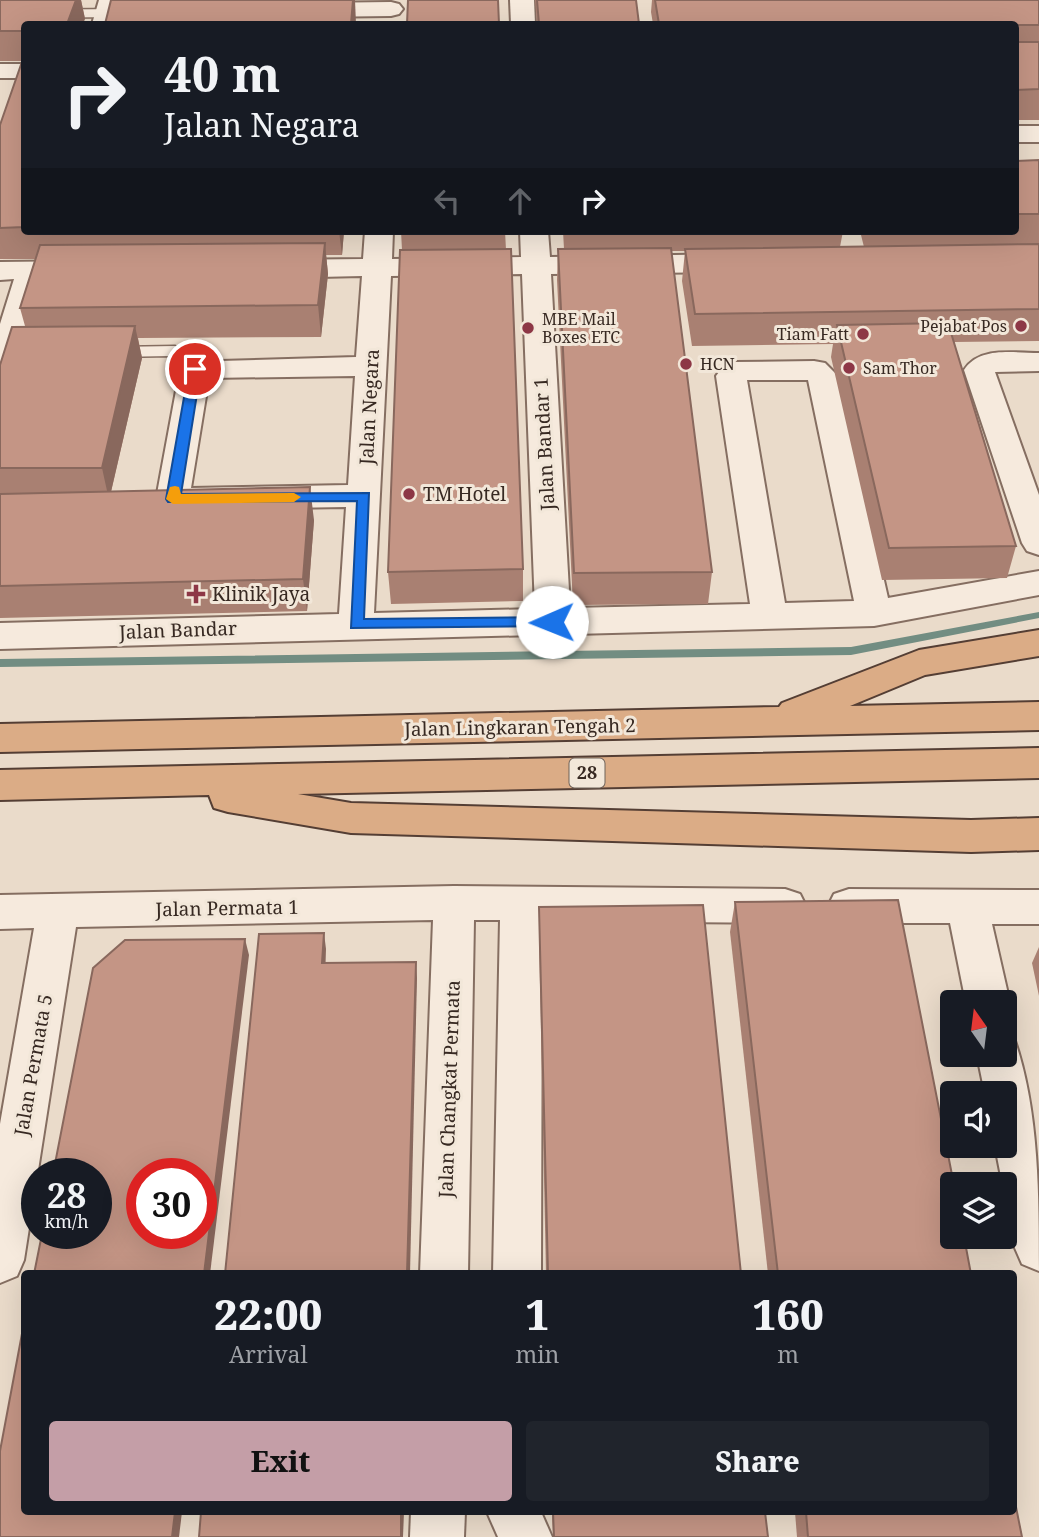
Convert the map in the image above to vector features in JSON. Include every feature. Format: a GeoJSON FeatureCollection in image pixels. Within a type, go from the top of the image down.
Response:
{"type":"FeatureCollection","features":[{"type":"Feature","properties":{"kind":"highway"},"geometry":{"type":"LineString","coordinates":[[774,721],[919,663],[1039,642]]}},
{"type":"Feature","properties":{"kind":"highway","name":"Jalan Lingkaran Tengah 2"},"geometry":{"type":"LineString","coordinates":[[0,738],[1039,716]]}},
{"type":"Feature","properties":{"kind":"highway","name":"28"},"geometry":{"type":"LineString","coordinates":[[0,785],[1039,763]]}},
{"type":"Feature","properties":{"kind":"highway"},"geometry":{"type":"LineString","coordinates":[[134,782],[351,818],[971,836],[1039,834]]}},
{"type":"Feature","properties":{"kind":"street"},"geometry":{"type":"LineString","coordinates":[[522,0],[523,21]]}},
{"type":"Feature","properties":{"kind":"street"},"geometry":{"type":"LineString","coordinates":[[222,8],[391,11]]}},
{"type":"Feature","properties":{"kind":"street"},"geometry":{"type":"LineString","coordinates":[[0,71],[21,71]]}},
{"type":"Feature","properties":{"kind":"street"},"geometry":{"type":"LineString","coordinates":[[1019,134],[1039,134]]}},
{"type":"Feature","properties":{"kind":"street","name":"Jalan Negara"},"geometry":{"type":"LineString","coordinates":[[356,624],[379,235]]}},
{"type":"Feature","properties":{"kind":"street","name":"Jalan Bandar 1"},"geometry":{"type":"LineString","coordinates":[[534,235],[552,622]]}},
{"type":"Feature","properties":{"kind":"street"},"geometry":{"type":"LineString","coordinates":[[252,269],[759,262]]}},
{"type":"Feature","properties":{"kind":"street"},"geometry":{"type":"LineString","coordinates":[[0,271],[114,270]]}},
{"type":"Feature","properties":{"kind":"street"},"geometry":{"type":"LineString","coordinates":[[6,360],[31,271]]}},
{"type":"Feature","properties":{"kind":"street"},"geometry":{"type":"LineString","coordinates":[[1039,362],[986,363],[979,370],[1039,542]]}},
{"type":"Feature","properties":{"kind":"street"},"geometry":{"type":"LineString","coordinates":[[364,496],[166,499],[195,369],[371,366]]}},
{"type":"Feature","properties":{"kind":"street"},"geometry":{"type":"LineString","coordinates":[[769,615],[731,376],[736,371],[814,370],[823,376],[874,612]]}},
{"type":"Feature","properties":{"kind":"street","name":"Jalan Bandar"},"geometry":{"type":"LineString","coordinates":[[0,636],[356,624],[552,622],[874,612],[1039,583]]}},
{"type":"Feature","properties":{"kind":"street","name":"Jalan Permata 1"},"geometry":{"type":"LineString","coordinates":[[0,912],[454,903],[521,906],[1039,907]]}},
{"type":"Feature","properties":{"kind":"street","name":"Jalan Changkat Permata"},"geometry":{"type":"LineString","coordinates":[[444,1270],[454,903]]}},
{"type":"Feature","properties":{"kind":"street"},"geometry":{"type":"LineString","coordinates":[[517,1270],[521,906]]}},
{"type":"Feature","properties":{"kind":"street"},"geometry":{"type":"LineString","coordinates":[[967,906],[985,990]]}},
{"type":"Feature","properties":{"kind":"street","name":"Jalan Permata 5"},"geometry":{"type":"LineString","coordinates":[[0,1260],[58,912]]}},
{"type":"Feature","properties":{"kind":"street"},"geometry":{"type":"LineString","coordinates":[[1002,1068],[1039,1248]]}},
{"type":"Feature","properties":{"kind":"street"},"geometry":{"type":"LineString","coordinates":[[437,1537],[438,1515]]}},
{"type":"Feature","properties":{"kind":"street"},"geometry":{"type":"LineString","coordinates":[[515,1515],[526,1537]]}},
{"type":"Feature","properties":{"kind":"lane"},"geometry":{"type":"LineString","coordinates":[[0,14],[134,13]]}},
{"type":"Feature","properties":{"kind":"lane"},"geometry":{"type":"LineString","coordinates":[[90,352],[174,351],[195,369]]}},
{"type":"Feature","properties":{"kind":"building"},"geometry":{"type":"Polygon","coordinates":[[[0,0],[76,0],[68,21],[21,21],[21,31],[0,31],[0,0]]]}},
{"type":"Feature","properties":{"kind":"building"},"geometry":{"type":"Polygon","coordinates":[[[111,0],[353,0],[351,21],[106,21],[111,0]]]}},
{"type":"Feature","properties":{"kind":"building"},"geometry":{"type":"Polygon","coordinates":[[[408,0],[498,0],[499,21],[407,21],[408,0]]]}},
{"type":"Feature","properties":{"kind":"building"},"geometry":{"type":"Polygon","coordinates":[[[537,0],[636,0],[639,21],[539,21],[537,0]]]}},
{"type":"Feature","properties":{"kind":"building"},"geometry":{"type":"Polygon","coordinates":[[[655,0],[1039,0],[1039,25],[1019,25],[1019,21],[658,21],[655,0]]]}},
{"type":"Feature","properties":{"kind":"building"},"geometry":{"type":"Polygon","coordinates":[[[1019,42],[1039,42],[1039,89],[1019,90],[1019,42]]]}},
{"type":"Feature","properties":{"kind":"building"},"geometry":{"type":"Polygon","coordinates":[[[21,65],[21,227],[0,228],[0,125],[21,65]]]}},
{"type":"Feature","properties":{"kind":"building"},"geometry":{"type":"Polygon","coordinates":[[[1039,160],[1039,214],[1019,214],[1019,161],[1039,160]]]}},
{"type":"Feature","properties":{"kind":"building"},"geometry":{"type":"Polygon","coordinates":[[[325,243],[318,305],[20,308],[40,245],[325,243]]]}},
{"type":"Feature","properties":{"kind":"building"},"geometry":{"type":"Polygon","coordinates":[[[1039,244],[1039,309],[695,314],[685,249],[1039,244]]]}},
{"type":"Feature","properties":{"kind":"building"},"geometry":{"type":"Polygon","coordinates":[[[671,248],[712,572],[574,573],[558,249],[671,248]]]}},
{"type":"Feature","properties":{"kind":"building"},"geometry":{"type":"Polygon","coordinates":[[[511,249],[523,569],[388,572],[400,250],[511,249]]]}},
{"type":"Feature","properties":{"kind":"building"},"geometry":{"type":"Polygon","coordinates":[[[948,323],[1016,546],[889,548],[837,325],[948,323]]]}},
{"type":"Feature","properties":{"kind":"building"},"geometry":{"type":"Polygon","coordinates":[[[135,326],[102,468],[0,468],[0,365],[12,327],[135,326]]]}},
{"type":"Feature","properties":{"kind":"building"},"geometry":{"type":"Polygon","coordinates":[[[310,487],[303,579],[0,586],[0,494],[310,487]]]}},
{"type":"Feature","properties":{"kind":"building"},"geometry":{"type":"Polygon","coordinates":[[[898,900],[940,1114],[940,1158],[949,1158],[951,1172],[940,1172],[940,1249],[966,1249],[970,1270],[778,1270],[735,902],[898,900]]]}},
{"type":"Feature","properties":{"kind":"building"},"geometry":{"type":"Polygon","coordinates":[[[703,905],[741,1270],[548,1270],[539,907],[703,905]]]}},
{"type":"Feature","properties":{"kind":"building"},"geometry":{"type":"Polygon","coordinates":[[[324,933],[322,963],[416,962],[407,1270],[225,1270],[259,934],[324,933]]]}},
{"type":"Feature","properties":{"kind":"building"},"geometry":{"type":"Polygon","coordinates":[[[245,939],[217,1168],[217,1158],[126,1158],[126,1249],[207,1249],[204,1270],[35,1270],[39,1249],[112,1249],[112,1158],[56,1158],[93,968],[125,940],[245,939]]]}},
{"type":"Feature","properties":{"kind":"building"},"geometry":{"type":"Polygon","coordinates":[[[21,1339],[21,1515],[175,1515],[172,1537],[0,1537],[0,1451],[21,1339]]]}},
{"type":"Feature","properties":{"kind":"building"},"geometry":{"type":"Polygon","coordinates":[[[1017,1512],[1022,1537],[808,1537],[806,1515],[1017,1515],[1017,1512]]]}},
{"type":"Feature","properties":{"kind":"building"},"geometry":{"type":"Polygon","coordinates":[[[201,1515],[401,1515],[401,1537],[199,1537],[201,1515]]]}},
{"type":"Feature","properties":{"kind":"building"},"geometry":{"type":"Polygon","coordinates":[[[553,1515],[765,1515],[768,1537],[554,1537],[553,1515]]]}},
{"type":"Feature","properties":{"kind":"waterway"},"geometry":{"type":"LineString","coordinates":[[0,663],[851,651],[1039,615]]}},
{"type":"Feature","properties":{"kind":"slow traffic"},"geometry":{"type":"LineString","coordinates":[[175,491],[173,499],[294,497]]}},
{"type":"Feature","properties":{"kind":"place","name":"Pejabat Pos"},"geometry":{"type":"Point","coordinates":[1021,326]}},
{"type":"Feature","properties":{"kind":"place","name":"MBE Mail Boxes ETC"},"geometry":{"type":"Point","coordinates":[528,328]}},
{"type":"Feature","properties":{"kind":"place","name":"Tiam Fatt"},"geometry":{"type":"Point","coordinates":[863,334]}},
{"type":"Feature","properties":{"kind":"place","name":"HCN"},"geometry":{"type":"Point","coordinates":[686,364]}},
{"type":"Feature","properties":{"kind":"place","name":"Sam Thor"},"geometry":{"type":"Point","coordinates":[849,368]}},
{"type":"Feature","properties":{"kind":"place","name":"TM Hotel"},"geometry":{"type":"Point","coordinates":[409,494]}},
{"type":"Feature","properties":{"kind":"place","name":"Klinik Jaya"},"geometry":{"type":"Point","coordinates":[196,594]}},
{"type":"Feature","properties":{"kind":"route"},"geometry":{"type":"LineString","coordinates":[[195,369],[173,499],[364,496],[356,624],[552,622]]}}]}
